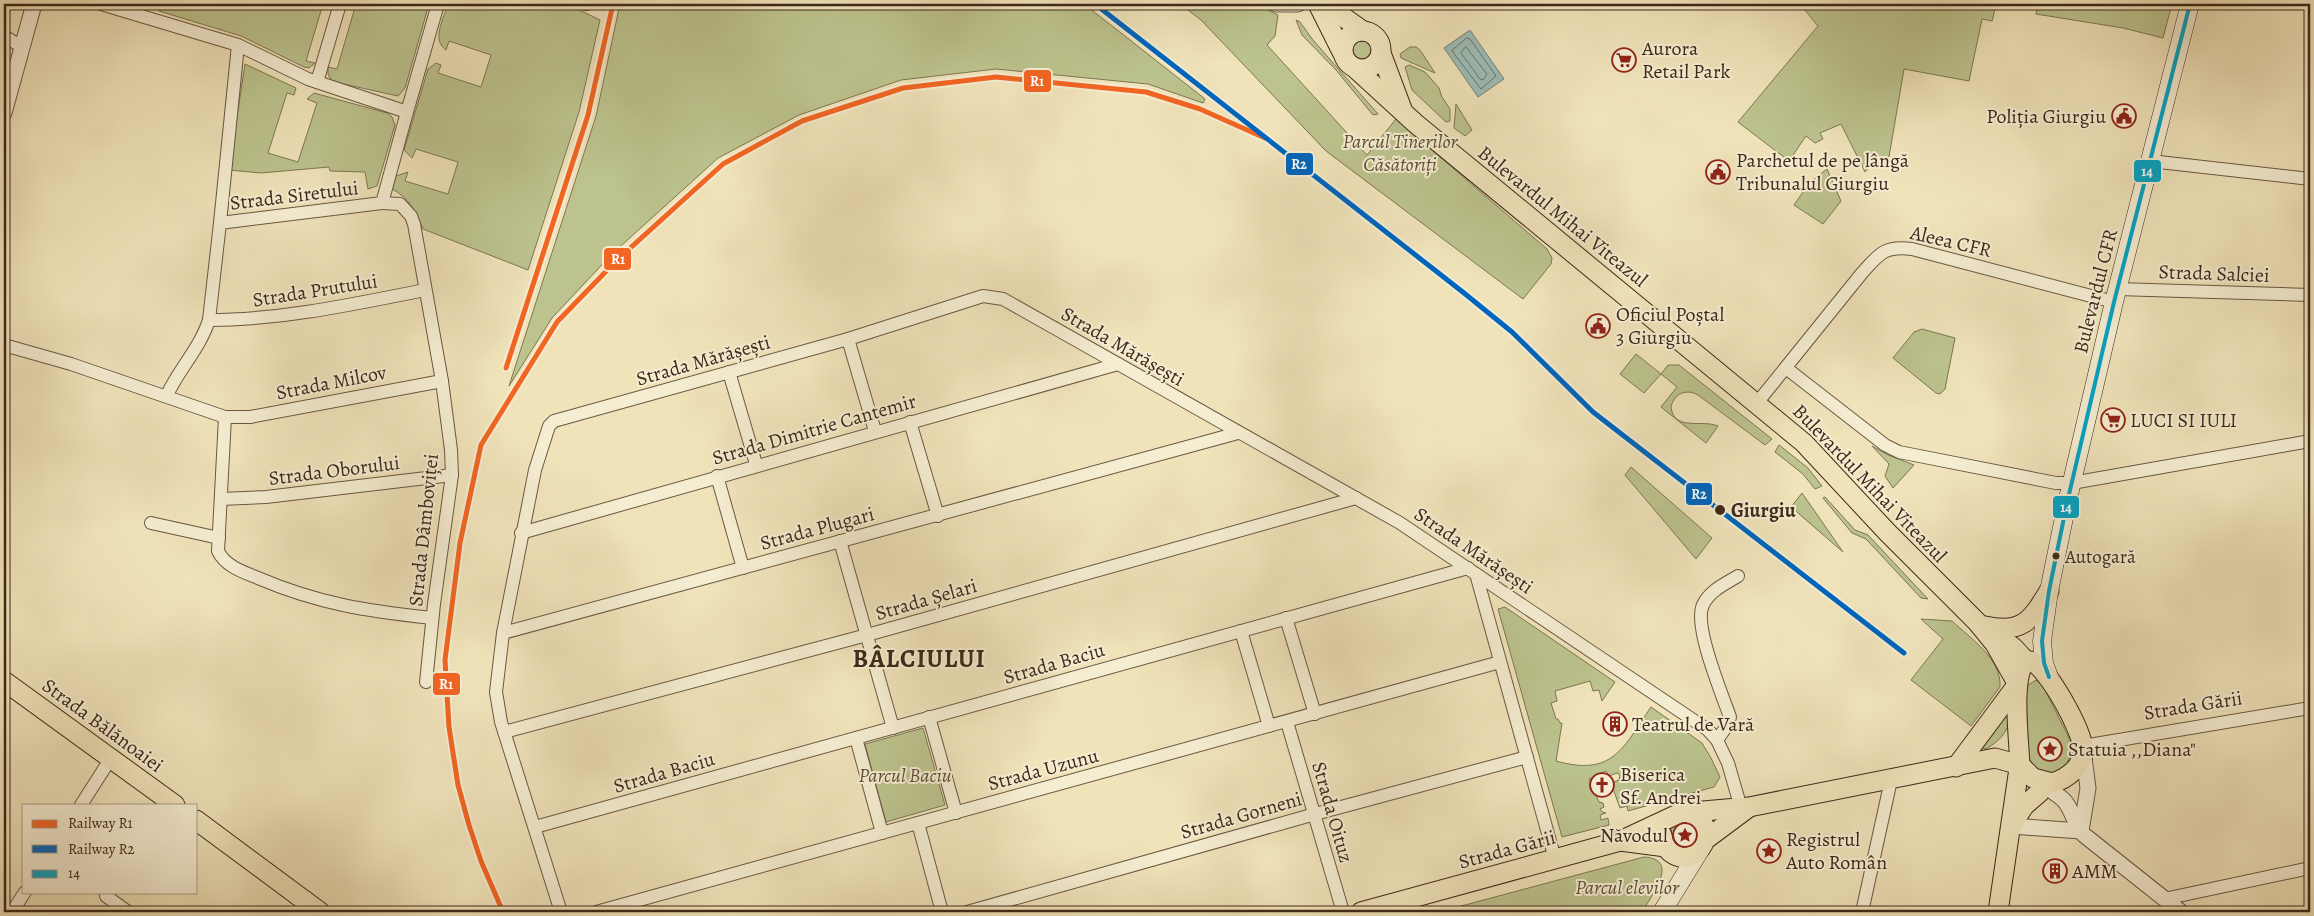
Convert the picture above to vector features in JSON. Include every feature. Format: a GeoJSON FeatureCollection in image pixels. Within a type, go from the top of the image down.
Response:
{"type":"FeatureCollection","features":[{"type":"Feature","properties":{"kind":"main road"},"geometry":{"type":"LineString","coordinates":[[1318,4],[1347,63],[1356,68],[1371,67],[1378,60],[1381,53],[1381,47],[1375,36],[1363,31],[1325,4]]}},
{"type":"Feature","properties":{"kind":"main road","name":"Bulevardul CFR"},"geometry":{"type":"LineString","coordinates":[[2049,677],[2042,651],[2049,591],[2116,296],[2190,4]]}},
{"type":"Feature","properties":{"kind":"main road"},"geometry":{"type":"LineString","coordinates":[[1342,52],[1344,41],[1352,33],[1363,31]]}},
{"type":"Feature","properties":{"kind":"main road","name":"Bulevardul Mihai Viteazul"},"geometry":{"type":"LineString","coordinates":[[1381,53],[1403,112]]}},
{"type":"Feature","properties":{"kind":"main road","name":"Bulevardul Mihai Viteazul"},"geometry":{"type":"LineString","coordinates":[[1356,68],[1403,112],[1804,443],[1900,546],[1981,624],[2014,648],[2028,661],[2040,666],[2049,677]]}},
{"type":"Feature","properties":{"kind":"main road"},"geometry":{"type":"LineString","coordinates":[[1981,624],[2003,629],[2020,626],[2036,612],[2049,591]]}},
{"type":"Feature","properties":{"kind":"main road","name":"Bulevardul CFR"},"geometry":{"type":"LineString","coordinates":[[2028,661],[2032,638],[2049,591]]}},
{"type":"Feature","properties":{"kind":"main road","name":"Bulevardul Mihai Viteazul"},"geometry":{"type":"LineString","coordinates":[[1981,624],[1995,644],[2017,684]]}},
{"type":"Feature","properties":{"kind":"main road"},"geometry":{"type":"LineString","coordinates":[[1998,912],[2020,767],[2017,684],[2020,671],[2028,661]]}},
{"type":"Feature","properties":{"kind":"main road"},"geometry":{"type":"LineString","coordinates":[[1620,841],[1676,814],[1745,808],[1995,758],[2020,767],[2033,778],[2046,783],[2055,782],[2072,773],[2079,763],[2083,748],[2071,717],[2049,677]]}},
{"type":"Feature","properties":{"kind":"main road","name":"Strada Bălănoaiei"},"geometry":{"type":"LineString","coordinates":[[4,681],[174,804]]}},
{"type":"Feature","properties":{"kind":"main road"},"geometry":{"type":"LineString","coordinates":[[1956,767],[2017,684]]}},
{"type":"Feature","properties":{"kind":"main road"},"geometry":{"type":"LineString","coordinates":[[2011,826],[2024,806],[2040,792],[2046,783]]}},
{"type":"Feature","properties":{"kind":"main road"},"geometry":{"type":"LineString","coordinates":[[1668,850],[1686,857],[1745,808]]}},
{"type":"Feature","properties":{"kind":"main road"},"geometry":{"type":"LineString","coordinates":[[1662,912],[1702,845],[1705,828],[1701,821],[1688,813]]}},
{"type":"Feature","properties":{"kind":"main road"},"geometry":{"type":"LineString","coordinates":[[1670,818],[1662,832],[1675,866],[1675,890]]}},
{"type":"Feature","properties":{"kind":"main road"},"geometry":{"type":"LineString","coordinates":[[198,821],[320,912]]}},
{"type":"Feature","properties":{"kind":"main road","name":"Strada Gării"},"geometry":{"type":"LineString","coordinates":[[1361,912],[1620,841],[1668,850]]}},
{"type":"Feature","properties":{"kind":"street"},"geometry":{"type":"LineString","coordinates":[[4,113],[7,90],[34,4]]}},
{"type":"Feature","properties":{"kind":"street"},"geometry":{"type":"LineString","coordinates":[[101,4],[238,45],[316,82],[407,112]]}},
{"type":"Feature","properties":{"kind":"street"},"geometry":{"type":"LineString","coordinates":[[316,82],[340,4]]}},
{"type":"Feature","properties":{"kind":"street"},"geometry":{"type":"LineString","coordinates":[[382,203],[438,4]]}},
{"type":"Feature","properties":{"kind":"street"},"geometry":{"type":"LineString","coordinates":[[1276,4],[1298,4]]}},
{"type":"Feature","properties":{"kind":"street"},"geometry":{"type":"LineString","coordinates":[[4,36],[22,47]]}},
{"type":"Feature","properties":{"kind":"street"},"geometry":{"type":"LineString","coordinates":[[220,223],[238,45]]}},
{"type":"Feature","properties":{"kind":"street"},"geometry":{"type":"LineString","coordinates":[[2150,161],[2310,179]]}},
{"type":"Feature","properties":{"kind":"street","name":"Strada Siretului"},"geometry":{"type":"LineString","coordinates":[[167,395],[177,375],[205,332],[209,320],[220,223],[382,203]]}},
{"type":"Feature","properties":{"kind":"street","name":"Strada Dâmboviței"},"geometry":{"type":"LineString","coordinates":[[226,417],[218,551],[226,562],[281,587],[340,606],[432,618],[452,475],[450,432],[411,216],[400,204],[382,203]]}},
{"type":"Feature","properties":{"kind":"street","name":"Aleea CFR"},"geometry":{"type":"LineString","coordinates":[[1757,403],[1862,273],[1877,256],[1889,248],[1912,248],[2116,296]]}},
{"type":"Feature","properties":{"kind":"street","name":"Strada Prutului"},"geometry":{"type":"LineString","coordinates":[[209,320],[276,316],[359,304],[425,290]]}},
{"type":"Feature","properties":{"kind":"street","name":"Strada Salciei"},"geometry":{"type":"LineString","coordinates":[[2116,296],[2310,295]]}},
{"type":"Feature","properties":{"kind":"street","name":"Strada Mărășești"},"geometry":{"type":"LineString","coordinates":[[503,632],[521,533],[543,440],[549,426],[554,421],[848,339],[983,296],[990,296],[1003,299],[1400,523],[1708,730],[1718,740],[1745,808]]}},
{"type":"Feature","properties":{"kind":"street"},"geometry":{"type":"LineString","coordinates":[[848,339],[875,431]]}},
{"type":"Feature","properties":{"kind":"street"},"geometry":{"type":"LineString","coordinates":[[4,345],[167,395],[226,417]]}},
{"type":"Feature","properties":{"kind":"street","name":"Strada Dimitrie Cantemir"},"geometry":{"type":"LineString","coordinates":[[521,533],[756,464],[1118,364]]}},
{"type":"Feature","properties":{"kind":"street"},"geometry":{"type":"LineString","coordinates":[[1786,368],[1885,445],[1899,452],[2056,483],[2072,483],[2310,440]]}},
{"type":"Feature","properties":{"kind":"street"},"geometry":{"type":"LineString","coordinates":[[729,372],[756,464]]}},
{"type":"Feature","properties":{"kind":"street","name":"Strada Milcov"},"geometry":{"type":"LineString","coordinates":[[226,417],[250,417],[442,381]]}},
{"type":"Feature","properties":{"kind":"street"},"geometry":{"type":"LineString","coordinates":[[910,422],[938,516]]}},
{"type":"Feature","properties":{"kind":"street","name":"Strada Plugari"},"geometry":{"type":"LineString","coordinates":[[503,632],[938,516],[1053,482],[1238,433]]}},
{"type":"Feature","properties":{"kind":"street","name":"Strada Oborului"},"geometry":{"type":"LineString","coordinates":[[221,499],[266,498],[452,475]]}},
{"type":"Feature","properties":{"kind":"street"},"geometry":{"type":"LineString","coordinates":[[717,476],[743,568]]}},
{"type":"Feature","properties":{"kind":"street","name":"Strada Șelari"},"geometry":{"type":"LineString","coordinates":[[504,732],[867,635],[1356,498]]}},
{"type":"Feature","properties":{"kind":"street"},"geometry":{"type":"LineString","coordinates":[[151,522],[219,538]]}},
{"type":"Feature","properties":{"kind":"street"},"geometry":{"type":"LineString","coordinates":[[840,541],[893,728]]}},
{"type":"Feature","properties":{"kind":"street"},"geometry":{"type":"LineString","coordinates":[[1472,571],[1500,662],[1555,859]]}},
{"type":"Feature","properties":{"kind":"street","name":"Strada Baciu"},"geometry":{"type":"LineString","coordinates":[[535,827],[1286,618],[1472,571]]}},
{"type":"Feature","properties":{"kind":"street"},"geometry":{"type":"LineString","coordinates":[[1718,740],[1727,726],[1730,717],[1700,618],[1706,600],[1715,590],[1738,576]]}},
{"type":"Feature","properties":{"kind":"street"},"geometry":{"type":"LineString","coordinates":[[426,682],[432,618]]}},
{"type":"Feature","properties":{"kind":"street"},"geometry":{"type":"LineString","coordinates":[[1286,618],[1315,714]]}},
{"type":"Feature","properties":{"kind":"street"},"geometry":{"type":"LineString","coordinates":[[1241,631],[1269,726]]}},
{"type":"Feature","properties":{"kind":"street"},"geometry":{"type":"LineString","coordinates":[[503,632],[496,692],[498,712],[560,912]]}},
{"type":"Feature","properties":{"kind":"street","name":"Strada Uzunu"},"geometry":{"type":"LineString","coordinates":[[596,912],[1500,662]]}},
{"type":"Feature","properties":{"kind":"street","name":"Strada Gării"},"geometry":{"type":"LineString","coordinates":[[2083,748],[2310,708]]}},
{"type":"Feature","properties":{"kind":"street"},"geometry":{"type":"LineString","coordinates":[[929,718],[956,813]]}},
{"type":"Feature","properties":{"kind":"street","name":"Strada Oituz"},"geometry":{"type":"LineString","coordinates":[[1286,722],[1343,912]]}},
{"type":"Feature","properties":{"kind":"street"},"geometry":{"type":"LineString","coordinates":[[856,738],[882,833]]}},
{"type":"Feature","properties":{"kind":"street"},"geometry":{"type":"LineString","coordinates":[[2081,831],[2088,788],[2083,748]]}},
{"type":"Feature","properties":{"kind":"street","name":"Strada Gorneni"},"geometry":{"type":"LineString","coordinates":[[967,912],[1314,814],[1527,757]]}},
{"type":"Feature","properties":{"kind":"street"},"geometry":{"type":"LineString","coordinates":[[82,804],[111,758]]}},
{"type":"Feature","properties":{"kind":"street"},"geometry":{"type":"LineString","coordinates":[[1862,912],[1891,780]]}},
{"type":"Feature","properties":{"kind":"street"},"geometry":{"type":"LineString","coordinates":[[2046,783],[2066,803],[2074,822],[2081,831],[2181,912]]}},
{"type":"Feature","properties":{"kind":"street"},"geometry":{"type":"LineString","coordinates":[[918,823],[942,912]]}},
{"type":"Feature","properties":{"kind":"street"},"geometry":{"type":"LineString","coordinates":[[2011,826],[2081,831]]}},
{"type":"Feature","properties":{"kind":"street"},"geometry":{"type":"LineString","coordinates":[[2164,899],[2310,868]]}},
{"type":"Feature","properties":{"kind":"street"},"geometry":{"type":"LineString","coordinates":[[12,912],[24,894]]}},
{"type":"Feature","properties":{"kind":"street"},"geometry":{"type":"LineString","coordinates":[[106,896],[128,912]]}},
{"type":"Feature","properties":{"kind":"green space"},"geometry":{"type":"Polygon","coordinates":[[[164,4],[323,4],[306,61],[315,63],[309,68],[304,67],[241,36],[159,11],[164,4]]]}},
{"type":"Feature","properties":{"kind":"green space"},"geometry":{"type":"Polygon","coordinates":[[[356,4],[429,4],[405,88],[398,96],[339,83],[331,80],[328,74],[328,67],[337,69],[356,4]]]}},
{"type":"Feature","properties":{"kind":"green space"},"geometry":{"type":"Polygon","coordinates":[[[448,4],[567,4],[600,20],[579,112],[528,270],[423,229],[418,216],[411,206],[392,189],[396,176],[408,172],[405,181],[448,194],[458,162],[416,149],[412,158],[404,150],[428,69],[436,63],[441,65],[438,73],[481,87],[491,55],[449,41],[446,50],[442,46],[439,41],[440,28],[448,4]]]}},
{"type":"Feature","properties":{"kind":"green space"},"geometry":{"type":"Polygon","coordinates":[[[620,4],[1084,4],[1205,99],[1203,103],[1148,84],[996,69],[901,80],[799,115],[718,158],[612,254],[552,318],[509,386],[596,116],[620,4]]]}},
{"type":"Feature","properties":{"kind":"green space","name":"Parcul Tinerilor Căsătoriți"},"geometry":{"type":"Polygon","coordinates":[[[1180,4],[1255,4],[1278,15],[1275,36],[1267,45],[1367,155],[1396,119],[1547,249],[1552,258],[1551,264],[1523,299],[1326,151],[1201,20],[1180,4]]]}},
{"type":"Feature","properties":{"kind":"green space"},"geometry":{"type":"Polygon","coordinates":[[[1800,4],[1996,5],[1992,21],[1982,19],[1969,81],[1904,69],[1889,157],[1875,161],[1865,172],[1841,124],[1820,133],[1823,139],[1815,143],[1806,136],[1789,161],[1738,122],[1818,26],[1800,4]]]}},
{"type":"Feature","properties":{"kind":"green space"},"geometry":{"type":"Polygon","coordinates":[[[2038,4],[2172,4],[2163,38],[2123,28],[2036,14],[2038,4]]]}},
{"type":"Feature","properties":{"kind":"green space"},"geometry":{"type":"Polygon","coordinates":[[[1296,20],[1300,22],[1313,40],[1378,114],[1373,115],[1336,70],[1302,35],[1296,20]]]}},
{"type":"Feature","properties":{"kind":"green space"},"geometry":{"type":"Polygon","coordinates":[[[1362,41],[1368,44],[1371,50],[1368,56],[1362,59],[1356,56],[1353,50],[1356,44],[1362,41]]]}},
{"type":"Feature","properties":{"kind":"green space"},"geometry":{"type":"Polygon","coordinates":[[[1410,47],[1416,47],[1420,50],[1435,73],[1401,58],[1400,54],[1410,47]]]}},
{"type":"Feature","properties":{"kind":"green space"},"geometry":{"type":"Polygon","coordinates":[[[245,64],[296,88],[294,95],[287,93],[268,153],[298,162],[317,103],[307,99],[314,93],[387,113],[392,117],[395,125],[377,186],[368,189],[365,172],[330,171],[329,167],[261,173],[229,170],[245,64]]]}},
{"type":"Feature","properties":{"kind":"green space"},"geometry":{"type":"Polygon","coordinates":[[[1409,65],[1425,72],[1439,88],[1442,97],[1450,109],[1450,121],[1446,122],[1412,90],[1405,67],[1409,65]]]}},
{"type":"Feature","properties":{"kind":"green space"},"geometry":{"type":"Polygon","coordinates":[[[1456,104],[1472,130],[1465,136],[1454,128],[1456,104]]]}},
{"type":"Feature","properties":{"kind":"green space"},"geometry":{"type":"Polygon","coordinates":[[[1827,169],[1841,201],[1823,224],[1794,205],[1810,182],[1827,169]]]}},
{"type":"Feature","properties":{"kind":"green space"},"geometry":{"type":"Polygon","coordinates":[[[1922,329],[1955,338],[1945,389],[1940,394],[1936,393],[1893,358],[1914,332],[1922,329]]]}},
{"type":"Feature","properties":{"kind":"green space"},"geometry":{"type":"Polygon","coordinates":[[[1636,354],[1661,374],[1644,393],[1620,374],[1636,354]]]}},
{"type":"Feature","properties":{"kind":"green space"},"geometry":{"type":"Polygon","coordinates":[[[1668,365],[1679,365],[1772,439],[1765,445],[1694,393],[1681,393],[1673,402],[1671,407],[1677,419],[1661,407],[1677,387],[1661,374],[1668,365]]]}},
{"type":"Feature","properties":{"kind":"green space"},"geometry":{"type":"Polygon","coordinates":[[[1677,420],[1690,423],[1718,426],[1706,443],[1677,420]]]}},
{"type":"Feature","properties":{"kind":"green space"},"geometry":{"type":"Polygon","coordinates":[[[1779,445],[1808,468],[1822,486],[1815,489],[1803,474],[1775,452],[1779,445]]]}},
{"type":"Feature","properties":{"kind":"green space"},"geometry":{"type":"Polygon","coordinates":[[[1872,446],[1888,455],[1914,465],[1893,488],[1885,476],[1889,464],[1872,446]]]}},
{"type":"Feature","properties":{"kind":"green space"},"geometry":{"type":"Polygon","coordinates":[[[1631,467],[1712,538],[1696,559],[1625,475],[1631,467]]]}},
{"type":"Feature","properties":{"kind":"green space"},"geometry":{"type":"Polygon","coordinates":[[[1802,493],[1843,552],[1791,507],[1802,493]]]}},
{"type":"Feature","properties":{"kind":"green space"},"geometry":{"type":"Polygon","coordinates":[[[1825,497],[1855,530],[1868,535],[1928,599],[1921,598],[1866,539],[1852,533],[1823,498],[1825,497]]]}},
{"type":"Feature","properties":{"kind":"green space"},"geometry":{"type":"Polygon","coordinates":[[[1505,607],[1615,682],[1602,701],[1599,690],[1593,691],[1590,681],[1555,691],[1557,701],[1551,703],[1556,719],[1562,723],[1556,761],[1575,765],[1591,765],[1604,762],[1624,746],[1651,707],[1702,743],[1720,777],[1714,787],[1628,811],[1627,806],[1620,808],[1611,783],[1619,780],[1620,775],[1617,773],[1609,776],[1606,771],[1589,779],[1599,802],[1603,803],[1604,807],[1600,809],[1606,813],[1600,815],[1601,820],[1608,818],[1609,825],[1562,837],[1498,609],[1505,607]]]}},
{"type":"Feature","properties":{"kind":"green space"},"geometry":{"type":"Polygon","coordinates":[[[1921,619],[1952,621],[1984,650],[1996,667],[2000,687],[1971,726],[1911,680],[1943,639],[1921,619]]]}},
{"type":"Feature","properties":{"kind":"green space"},"geometry":{"type":"Polygon","coordinates":[[[2036,680],[2043,686],[2071,742],[2071,753],[2068,762],[2055,772],[2047,773],[2040,771],[2033,765],[2028,755],[2026,690],[2028,685],[2036,680]]]}},
{"type":"Feature","properties":{"kind":"green space"},"geometry":{"type":"Polygon","coordinates":[[[2003,717],[2009,718],[2005,732],[1999,740],[1986,749],[1982,748],[2003,717]]]}},
{"type":"Feature","properties":{"kind":"green space","name":"Parcul Baciu"},"geometry":{"type":"Polygon","coordinates":[[[923,728],[945,805],[886,822],[865,744],[923,728]]]}},
{"type":"Feature","properties":{"kind":"green space"},"geometry":{"type":"Polygon","coordinates":[[[1678,821],[1690,821],[1699,833],[1691,849],[1676,847],[1669,834],[1672,826],[1678,821]]]}},
{"type":"Feature","properties":{"kind":"green space","name":"Parcul elevilor"},"geometry":{"type":"Polygon","coordinates":[[[1644,857],[1655,859],[1661,864],[1662,871],[1656,888],[1642,912],[1439,912],[1644,857]]]}},
{"type":"Feature","properties":{"kind":"water"},"geometry":{"type":"Polygon","coordinates":[[[1470,30],[1504,79],[1478,97],[1444,48],[1470,30]]]}},
{"type":"Feature","properties":{"kind":"rail line","name":"R1"},"geometry":{"type":"LineString","coordinates":[[506,368],[588,115],[613,4]]}},
{"type":"Feature","properties":{"kind":"rail line","name":"R2"},"geometry":{"type":"LineString","coordinates":[[1095,4],[1512,332],[1593,412],[1904,653]]}},
{"type":"Feature","properties":{"kind":"rail line","name":"R1"},"geometry":{"type":"LineString","coordinates":[[503,912],[481,861],[469,825],[458,785],[449,727],[445,660],[460,543],[481,445],[557,322],[617,260],[723,164],[802,121],[903,88],[996,77],[1146,92],[1200,109],[1265,138]]}},
{"type":"Feature","properties":{"kind":"transit line","name":"14"},"geometry":{"type":"LineString","coordinates":[[2049,677],[2044,663],[2042,641],[2049,591],[2067,503],[2114,302],[2190,4]]}},
{"type":"Feature","properties":{"kind":"place","name":"Aurora Retail Park"},"geometry":{"type":"Point","coordinates":[1624,60]}},
{"type":"Feature","properties":{"kind":"place","name":"Poliția Giurgiu"},"geometry":{"type":"Point","coordinates":[2124,116]}},
{"type":"Feature","properties":{"kind":"place","name":"Parchetul de pe lângă Tribunalul Giurgiu"},"geometry":{"type":"Point","coordinates":[1718,172]}},
{"type":"Feature","properties":{"kind":"place","name":"Oficiul Poștal 3 Giurgiu"},"geometry":{"type":"Point","coordinates":[1598,326]}},
{"type":"Feature","properties":{"kind":"place","name":"LUCI SI IULI"},"geometry":{"type":"Point","coordinates":[2113,420]}},
{"type":"Feature","properties":{"kind":"place","name":"Giurgiu"},"geometry":{"type":"Point","coordinates":[1720,510]}},
{"type":"Feature","properties":{"kind":"place","name":"Autogară"},"geometry":{"type":"Point","coordinates":[2056,556]}},
{"type":"Feature","properties":{"kind":"place","name":"Teatrul de Vară"},"geometry":{"type":"Point","coordinates":[1615,724]}},
{"type":"Feature","properties":{"kind":"place","name":"Statuia ,,Diana\""},"geometry":{"type":"Point","coordinates":[2050,749]}},
{"type":"Feature","properties":{"kind":"place","name":"Biserica Sf. Andrei"},"geometry":{"type":"Point","coordinates":[1602,785]}},
{"type":"Feature","properties":{"kind":"place","name":"Năvodul"},"geometry":{"type":"Point","coordinates":[1685,835]}},
{"type":"Feature","properties":{"kind":"place","name":"Registrul Auto Român"},"geometry":{"type":"Point","coordinates":[1769,851]}},
{"type":"Feature","properties":{"kind":"place","name":"AMM"},"geometry":{"type":"Point","coordinates":[2055,871]}},
{"type":"Feature","properties":{"kind":"district","name":"BÂLCIULUI"},"geometry":{"type":"Point","coordinates":[919,658]}}]}
